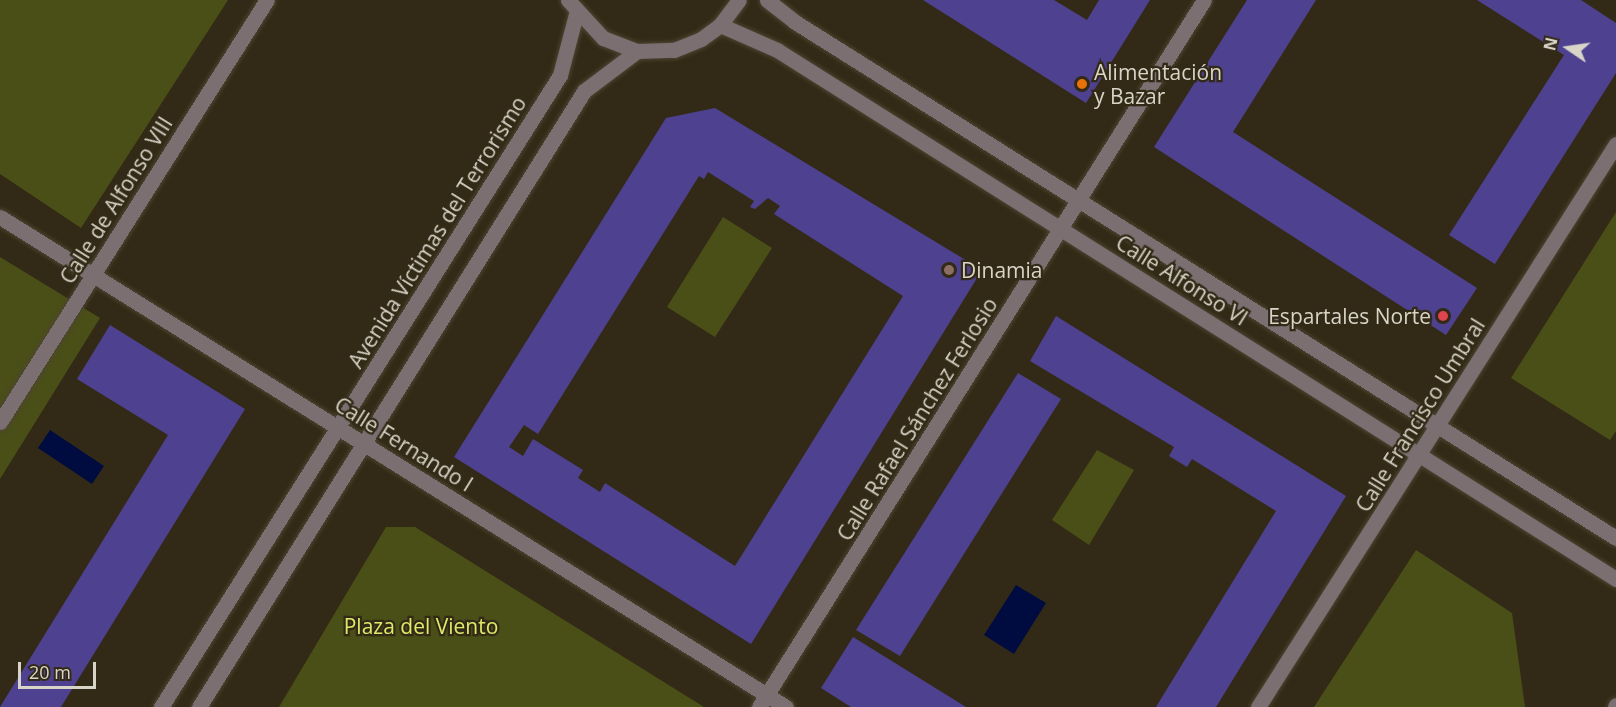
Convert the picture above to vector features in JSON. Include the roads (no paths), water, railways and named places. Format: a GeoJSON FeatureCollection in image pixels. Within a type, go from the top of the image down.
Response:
{"type":"FeatureCollection","features":[{"type":"Feature","properties":{"kind":"street","name":"Calle de Alfonso VIII"},"geometry":{"type":"LineString","coordinates":[[0,422],[267,0]]}},
{"type":"Feature","properties":{"kind":"street"},"geometry":{"type":"LineString","coordinates":[[568,0],[576,14],[603,38],[637,51],[674,50],[720,25],[739,0]]}},
{"type":"Feature","properties":{"kind":"street","name":"Calle Alfonso VI"},"geometry":{"type":"LineString","coordinates":[[767,0],[795,22],[1078,202],[1616,538]]}},
{"type":"Feature","properties":{"kind":"street","name":"Calle Rafael Sánchez Ferlosio"},"geometry":{"type":"LineString","coordinates":[[763,701],[1204,0]]}},
{"type":"Feature","properties":{"kind":"street","name":"Avenida Víctimas del Terrorismo"},"geometry":{"type":"LineString","coordinates":[[161,707],[560,75],[576,14]]}},
{"type":"Feature","properties":{"kind":"street","name":"Calle Alfonso VI"},"geometry":{"type":"LineString","coordinates":[[720,25],[777,50],[1616,579]]}},
{"type":"Feature","properties":{"kind":"street"},"geometry":{"type":"LineString","coordinates":[[200,707],[584,91],[637,51]]}},
{"type":"Feature","properties":{"kind":"street","name":"Calle Francisco Umbral"},"geometry":{"type":"LineString","coordinates":[[1258,707],[1616,144]]}},
{"type":"Feature","properties":{"kind":"street","name":"Calle Fernando I"},"geometry":{"type":"LineString","coordinates":[[0,217],[365,444],[763,701],[786,707]]}},
{"type":"Feature","properties":{"kind":"place","name":"Alimentación y Bazar"},"geometry":{"type":"Point","coordinates":[1082,84]}},
{"type":"Feature","properties":{"kind":"place","name":"Dinamia"},"geometry":{"type":"Point","coordinates":[949,270]}},
{"type":"Feature","properties":{"kind":"place","name":"Espartales Norte"},"geometry":{"type":"Point","coordinates":[1443,316]}},
{"type":"Feature","properties":{"kind":"park label","name":"Plaza del Viento"},"geometry":{"type":"Point","coordinates":[421,626]}}]}
